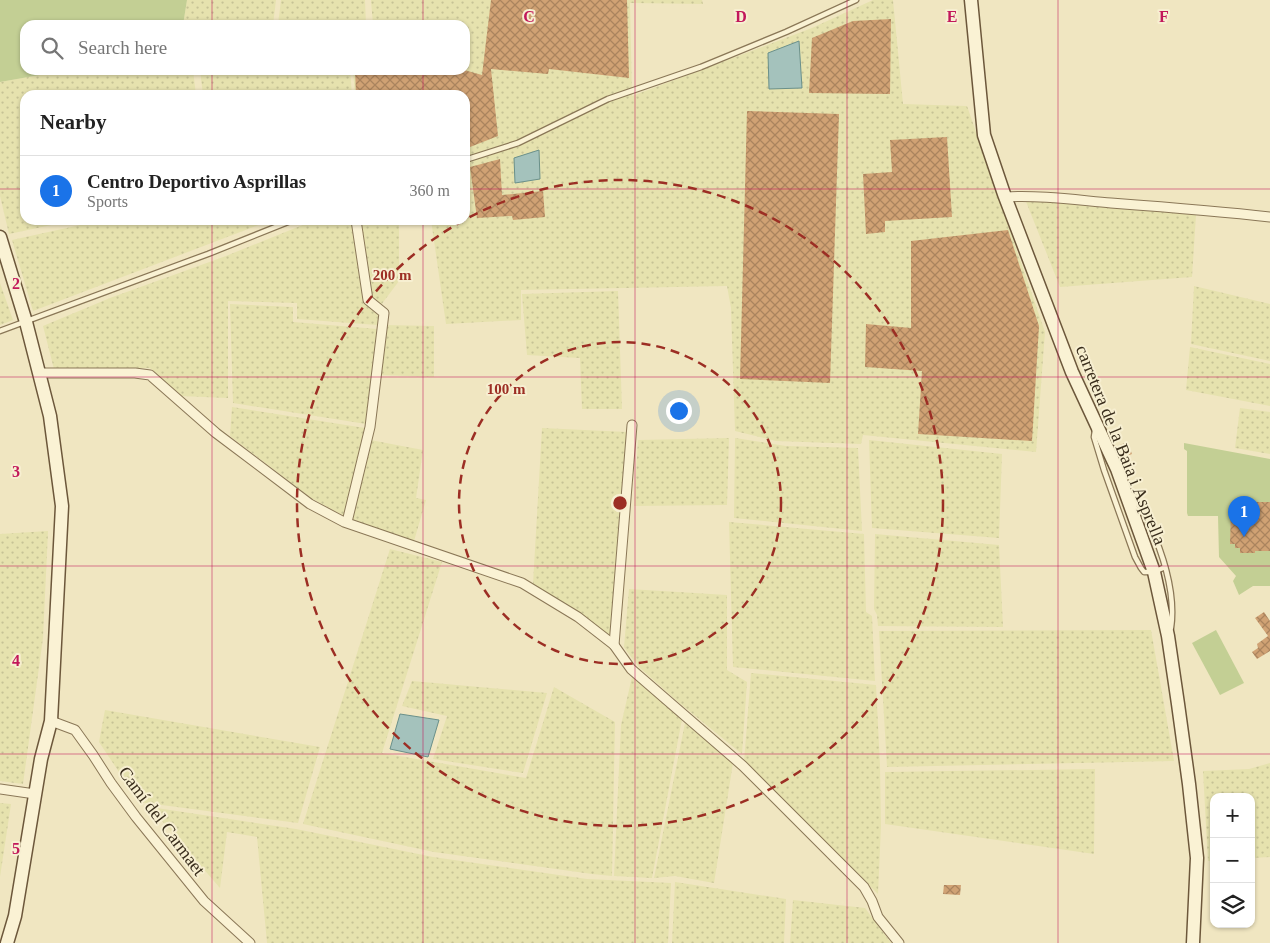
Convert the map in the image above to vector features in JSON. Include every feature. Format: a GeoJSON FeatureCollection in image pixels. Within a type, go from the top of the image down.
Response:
{"type":"FeatureCollection","features":[{"type":"Feature","properties":{"kind":"main road","name":"carretera de la Baia i Asprella"},"geometry":{"type":"LineString","coordinates":[[971,0],[984,134],[1005,196],[1072,372],[1117,469],[1137,527],[1159,569],[1189,784],[1197,858],[1193,943]]}},
{"type":"Feature","properties":{"kind":"main road"},"geometry":{"type":"LineString","coordinates":[[0,237],[26,322],[50,416],[62,506],[51,721],[41,759],[15,916],[7,943]]}},
{"type":"Feature","properties":{"kind":"street"},"geometry":{"type":"LineString","coordinates":[[1005,196],[1130,204],[1270,217]]}},
{"type":"Feature","properties":{"kind":"street"},"geometry":{"type":"LineString","coordinates":[[347,522],[370,427],[384,313],[368,300],[357,225]]}},
{"type":"Feature","properties":{"kind":"street"},"geometry":{"type":"LineString","coordinates":[[39,373],[136,373],[150,375],[216,433],[310,504],[347,522],[522,583],[578,617],[614,645],[632,669],[743,766],[864,887],[878,917],[899,943]]}},
{"type":"Feature","properties":{"kind":"street"},"geometry":{"type":"LineString","coordinates":[[614,645],[632,425]]}},
{"type":"Feature","properties":{"kind":"street","name":"Camí del Carmaet"},"geometry":{"type":"LineString","coordinates":[[51,721],[75,730],[136,817],[204,901],[250,943]]}},
{"type":"Feature","properties":{"kind":"street"},"geometry":{"type":"LineString","coordinates":[[0,789],[35,794]]}},
{"type":"Feature","properties":{"kind":"lane"},"geometry":{"type":"LineString","coordinates":[[470,158],[518,143],[608,98],[701,67],[786,32],[856,0]]}},
{"type":"Feature","properties":{"kind":"lane"},"geometry":{"type":"LineString","coordinates":[[0,331],[280,225]]}},
{"type":"Feature","properties":{"kind":"lane"},"geometry":{"type":"LineString","coordinates":[[1095,423],[1094,437],[1104,470],[1137,527]]}},
{"type":"Feature","properties":{"kind":"shaded area"},"geometry":{"type":"Polygon","coordinates":[[[187,0],[276,0],[274,20],[184,20],[187,0]]]}},
{"type":"Feature","properties":{"kind":"shaded area"},"geometry":{"type":"Polygon","coordinates":[[[281,0],[365,0],[366,20],[279,20],[281,0]]]}},
{"type":"Feature","properties":{"kind":"shaded area"},"geometry":{"type":"Polygon","coordinates":[[[371,0],[702,0],[703,4],[630,3],[632,96],[812,28],[873,0],[893,0],[903,104],[967,106],[1045,332],[1036,452],[863,435],[861,444],[776,441],[735,431],[731,308],[727,286],[521,290],[521,320],[446,324],[432,225],[470,225],[470,90],[355,90],[353,75],[470,75],[470,20],[373,20],[371,0]]]}},
{"type":"Feature","properties":{"kind":"shaded area"},"geometry":{"type":"Polygon","coordinates":[[[40,75],[194,75],[195,90],[20,90],[20,225],[51,225],[9,234],[0,196],[0,82],[40,75]]]}},
{"type":"Feature","properties":{"kind":"shaded area"},"geometry":{"type":"Polygon","coordinates":[[[201,75],[350,75],[352,90],[202,90],[201,75]]]}},
{"type":"Feature","properties":{"kind":"shaded area"},"geometry":{"type":"Polygon","coordinates":[[[1025,199],[1196,215],[1192,277],[1060,287],[1025,199]]]}},
{"type":"Feature","properties":{"kind":"shaded area"},"geometry":{"type":"Polygon","coordinates":[[[80,225],[259,225],[33,311],[12,240],[80,225]]]}},
{"type":"Feature","properties":{"kind":"shaded area"},"geometry":{"type":"Polygon","coordinates":[[[303,225],[399,225],[399,281],[381,305],[377,325],[297,319],[297,303],[228,301],[228,398],[180,396],[150,368],[54,369],[43,326],[110,298],[226,256],[303,225]]]}},
{"type":"Feature","properties":{"kind":"shaded area"},"geometry":{"type":"Polygon","coordinates":[[[0,283],[13,320],[0,325],[0,283]]]}},
{"type":"Feature","properties":{"kind":"shaded area"},"geometry":{"type":"Polygon","coordinates":[[[1194,286],[1270,304],[1270,361],[1191,344],[1194,286]]]}},
{"type":"Feature","properties":{"kind":"shaded area"},"geometry":{"type":"Polygon","coordinates":[[[618,291],[622,409],[582,409],[580,358],[527,355],[522,294],[618,291]]]}},
{"type":"Feature","properties":{"kind":"shaded area"},"geometry":{"type":"Polygon","coordinates":[[[230,304],[293,307],[293,322],[377,329],[366,424],[233,403],[230,304]]]}},
{"type":"Feature","properties":{"kind":"shaded area"},"geometry":{"type":"Polygon","coordinates":[[[384,325],[434,326],[434,377],[381,375],[384,325]]]}},
{"type":"Feature","properties":{"kind":"shaded area"},"geometry":{"type":"Polygon","coordinates":[[[1190,347],[1270,364],[1270,406],[1186,390],[1190,347]]]}},
{"type":"Feature","properties":{"kind":"shaded area"},"geometry":{"type":"Polygon","coordinates":[[[232,407],[365,428],[365,439],[423,450],[416,498],[426,500],[414,541],[350,519],[311,498],[230,436],[232,407]]]}},
{"type":"Feature","properties":{"kind":"shaded area"},"geometry":{"type":"Polygon","coordinates":[[[1240,408],[1270,412],[1270,454],[1235,448],[1240,408]]]}},
{"type":"Feature","properties":{"kind":"shaded area"},"geometry":{"type":"Polygon","coordinates":[[[542,428],[627,432],[611,637],[588,619],[533,584],[542,428]]]}},
{"type":"Feature","properties":{"kind":"shaded area"},"geometry":{"type":"Polygon","coordinates":[[[729,438],[727,505],[634,506],[638,440],[729,438]]]}},
{"type":"Feature","properties":{"kind":"shaded area"},"geometry":{"type":"Polygon","coordinates":[[[735,438],[786,446],[858,448],[862,531],[734,518],[735,438]]]}},
{"type":"Feature","properties":{"kind":"shaded area"},"geometry":{"type":"Polygon","coordinates":[[[869,440],[1002,454],[999,538],[872,528],[869,440]]]}},
{"type":"Feature","properties":{"kind":"shaded area"},"geometry":{"type":"Polygon","coordinates":[[[729,522],[864,534],[866,612],[872,616],[875,681],[733,667],[729,522]]]}},
{"type":"Feature","properties":{"kind":"shaded area"},"geometry":{"type":"Polygon","coordinates":[[[48,531],[43,638],[23,784],[0,781],[0,534],[48,531]]]}},
{"type":"Feature","properties":{"kind":"shaded area"},"geometry":{"type":"Polygon","coordinates":[[[875,534],[999,545],[1003,627],[878,626],[877,615],[874,609],[875,534]]]}},
{"type":"Feature","properties":{"kind":"shaded area"},"geometry":{"type":"Polygon","coordinates":[[[390,549],[442,562],[382,753],[526,778],[554,687],[615,722],[612,876],[434,852],[303,824],[390,549]]]}},
{"type":"Feature","properties":{"kind":"shaded area"},"geometry":{"type":"Polygon","coordinates":[[[629,589],[727,595],[727,670],[747,682],[742,754],[677,701],[640,668],[628,653],[624,647],[629,589]]]}},
{"type":"Feature","properties":{"kind":"shaded area"},"geometry":{"type":"Polygon","coordinates":[[[1151,630],[1174,761],[887,767],[879,631],[1151,630]]]}},
{"type":"Feature","properties":{"kind":"shaded area"},"geometry":{"type":"Polygon","coordinates":[[[751,673],[876,685],[881,826],[878,894],[744,762],[751,673]]]}},
{"type":"Feature","properties":{"kind":"shaded area"},"geometry":{"type":"Polygon","coordinates":[[[632,677],[682,719],[652,878],[614,876],[621,725],[632,677]]]}},
{"type":"Feature","properties":{"kind":"shaded area"},"geometry":{"type":"Polygon","coordinates":[[[412,681],[547,693],[523,773],[433,759],[447,716],[402,706],[412,681]]]}},
{"type":"Feature","properties":{"kind":"shaded area"},"geometry":{"type":"Polygon","coordinates":[[[105,710],[320,747],[298,823],[139,802],[99,742],[105,710]]]}},
{"type":"Feature","properties":{"kind":"shaded area"},"geometry":{"type":"Polygon","coordinates":[[[685,723],[733,763],[714,883],[675,876],[654,878],[685,723]]]}},
{"type":"Feature","properties":{"kind":"shaded area"},"geometry":{"type":"Polygon","coordinates":[[[1270,763],[1270,857],[1255,858],[1255,793],[1210,793],[1210,861],[1208,861],[1203,771],[1249,769],[1270,763]]]}},
{"type":"Feature","properties":{"kind":"shaded area"},"geometry":{"type":"Polygon","coordinates":[[[1095,769],[1094,854],[885,824],[885,772],[1095,769]]]}},
{"type":"Feature","properties":{"kind":"shaded area"},"geometry":{"type":"Polygon","coordinates":[[[0,803],[11,804],[0,877],[0,803]]]}},
{"type":"Feature","properties":{"kind":"shaded area"},"geometry":{"type":"Polygon","coordinates":[[[150,807],[296,829],[433,857],[587,879],[671,883],[668,943],[267,943],[257,837],[227,832],[220,888],[150,807]]]}},
{"type":"Feature","properties":{"kind":"shaded area"},"geometry":{"type":"Polygon","coordinates":[[[675,882],[786,899],[784,943],[672,943],[675,882]]]}},
{"type":"Feature","properties":{"kind":"shaded area"},"geometry":{"type":"Polygon","coordinates":[[[793,900],[865,908],[891,943],[790,943],[793,900]]]}},
{"type":"Feature","properties":{"kind":"green space"},"geometry":{"type":"Polygon","coordinates":[[[0,0],[187,0],[184,20],[20,20],[20,75],[40,75],[0,82],[0,0]]]}},
{"type":"Feature","properties":{"kind":"green space"},"geometry":{"type":"Polygon","coordinates":[[[1184,443],[1270,459],[1270,586],[1253,586],[1239,595],[1233,581],[1236,576],[1219,557],[1218,516],[1188,516],[1187,451],[1184,449],[1184,443]]]}},
{"type":"Feature","properties":{"kind":"green space"},"geometry":{"type":"Polygon","coordinates":[[[1216,630],[1244,683],[1220,695],[1192,643],[1216,630]]]}},
{"type":"Feature","properties":{"kind":"water"},"geometry":{"type":"Polygon","coordinates":[[[799,41],[802,88],[769,89],[768,53],[799,41]]]}},
{"type":"Feature","properties":{"kind":"water"},"geometry":{"type":"Polygon","coordinates":[[[539,150],[540,179],[515,183],[514,158],[539,150]]]}},
{"type":"Feature","properties":{"kind":"water"},"geometry":{"type":"Polygon","coordinates":[[[400,714],[439,720],[428,757],[390,749],[400,714]]]}},
{"type":"Feature","properties":{"kind":"building"},"geometry":{"type":"Polygon","coordinates":[[[491,0],[627,0],[629,78],[549,69],[548,74],[491,69],[498,136],[470,147],[470,90],[356,90],[355,75],[470,75],[470,72],[482,75],[491,0]]]}},
{"type":"Feature","properties":{"kind":"building"},"geometry":{"type":"Polygon","coordinates":[[[891,19],[890,94],[809,93],[812,38],[853,21],[891,19]]]}},
{"type":"Feature","properties":{"kind":"building"},"geometry":{"type":"Polygon","coordinates":[[[747,111],[839,114],[830,383],[740,379],[747,111]]]}},
{"type":"Feature","properties":{"kind":"building"},"geometry":{"type":"Polygon","coordinates":[[[947,137],[952,217],[885,221],[885,232],[866,234],[863,174],[892,172],[890,140],[947,137]]]}},
{"type":"Feature","properties":{"kind":"building"},"geometry":{"type":"Polygon","coordinates":[[[500,159],[502,195],[543,191],[545,217],[513,220],[512,216],[477,218],[470,167],[500,159]]]}},
{"type":"Feature","properties":{"kind":"building"},"geometry":{"type":"Polygon","coordinates":[[[1008,230],[1039,326],[1032,441],[918,434],[922,371],[865,367],[866,324],[911,328],[911,241],[1008,230]]]}},
{"type":"Feature","properties":{"kind":"building"},"geometry":{"type":"Polygon","coordinates":[[[1127,442],[1132,454],[1124,457],[1120,445],[1127,442]]]}},
{"type":"Feature","properties":{"kind":"building"},"geometry":{"type":"Polygon","coordinates":[[[1254,502],[1270,502],[1270,551],[1240,553],[1240,548],[1235,548],[1235,544],[1230,544],[1231,508],[1254,508],[1254,502]]]}},
{"type":"Feature","properties":{"kind":"building"},"geometry":{"type":"Polygon","coordinates":[[[1264,612],[1270,621],[1270,651],[1257,659],[1252,652],[1258,648],[1257,644],[1268,636],[1255,618],[1264,612]]]}},
{"type":"Feature","properties":{"kind":"building"},"geometry":{"type":"Polygon","coordinates":[[[944,885],[961,885],[960,895],[943,894],[944,885]]]}},
{"type":"Feature","properties":{"kind":"place","name":"Centro Deportivo Asprillas"},"geometry":{"type":"Point","coordinates":[1244,537]}}]}
